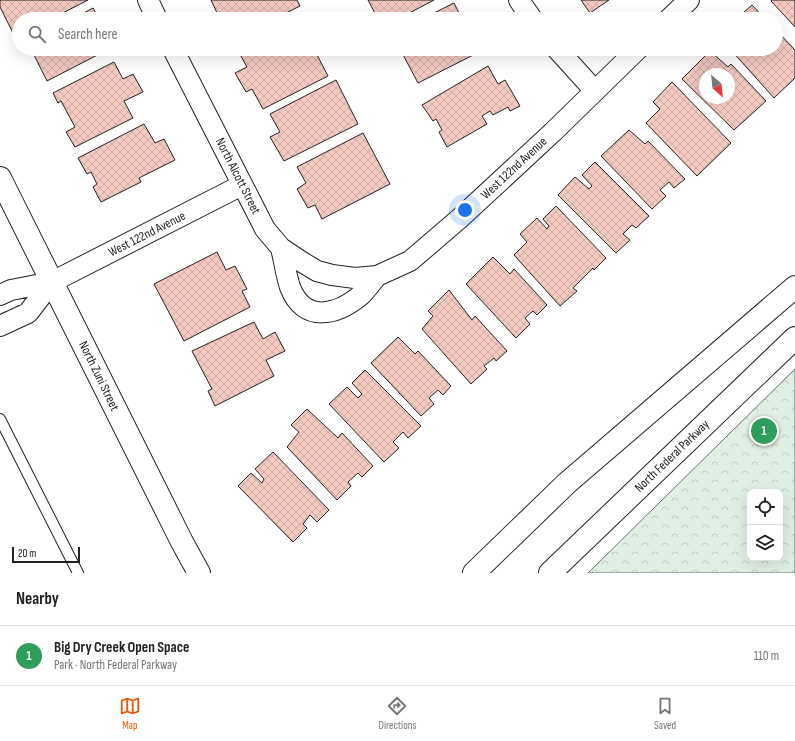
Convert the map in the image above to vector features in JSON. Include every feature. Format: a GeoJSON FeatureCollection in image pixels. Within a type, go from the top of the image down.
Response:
{"type":"FeatureCollection","features":[{"type":"Feature","properties":{"kind":"main road","name":"North Zuni Street"},"geometry":{"type":"LineString","coordinates":[[0,178],[182,542],[199,573]]}},
{"type":"Feature","properties":{"kind":"main road"},"geometry":{"type":"LineString","coordinates":[[474,573],[568,483],[795,287]]}},
{"type":"Feature","properties":{"kind":"main road","name":"North Federal Parkway"},"geometry":{"type":"LineString","coordinates":[[550,573],[795,338]]}},
{"type":"Feature","properties":{"kind":"street"},"geometry":{"type":"LineString","coordinates":[[148,0],[154,12]]}},
{"type":"Feature","properties":{"kind":"street"},"geometry":{"type":"LineString","coordinates":[[518,0],[527,12]]}},
{"type":"Feature","properties":{"kind":"street"},"geometry":{"type":"LineString","coordinates":[[676,12],[688,0]]}},
{"type":"Feature","properties":{"kind":"street","name":"North Alcott Street"},"geometry":{"type":"LineString","coordinates":[[177,56],[265,229],[282,248],[302,262],[317,271],[332,275]]}},
{"type":"Feature","properties":{"kind":"street"},"geometry":{"type":"LineString","coordinates":[[563,56],[595,90]]}},
{"type":"Feature","properties":{"kind":"street","name":"West 122nd Avenue"},"geometry":{"type":"LineString","coordinates":[[332,275],[355,278],[377,276],[410,261],[453,224],[631,56]]}},
{"type":"Feature","properties":{"kind":"street","name":"West 122nd Avenue"},"geometry":{"type":"LineString","coordinates":[[52,282],[242,186]]}},
{"type":"Feature","properties":{"kind":"street"},"geometry":{"type":"LineString","coordinates":[[282,248],[294,295],[308,310],[319,314],[332,312],[348,304],[361,294],[377,276]]}},
{"type":"Feature","properties":{"kind":"street"},"geometry":{"type":"LineString","coordinates":[[0,295],[11,290],[52,282]]}},
{"type":"Feature","properties":{"kind":"street"},"geometry":{"type":"LineString","coordinates":[[0,326],[28,313],[52,282]]}},
{"type":"Feature","properties":{"kind":"lane"},"geometry":{"type":"LineString","coordinates":[[0,419],[78,573]]}},
{"type":"Feature","properties":{"kind":"green space"},"geometry":{"type":"Polygon","coordinates":[[[795,369],[795,573],[588,573],[795,369]]]}},
{"type":"Feature","properties":{"kind":"building"},"geometry":{"type":"Polygon","coordinates":[[[0,0],[88,0],[65,12],[12,12],[12,31],[0,7],[0,0]]]}},
{"type":"Feature","properties":{"kind":"building"},"geometry":{"type":"Polygon","coordinates":[[[211,0],[297,0],[300,6],[288,12],[217,12],[211,0]]]}},
{"type":"Feature","properties":{"kind":"building"},"geometry":{"type":"Polygon","coordinates":[[[368,0],[434,0],[411,12],[374,12],[368,0]]]}},
{"type":"Feature","properties":{"kind":"building"},"geometry":{"type":"Polygon","coordinates":[[[581,0],[609,0],[591,12],[589,12],[581,0]]]}},
{"type":"Feature","properties":{"kind":"building"},"geometry":{"type":"Polygon","coordinates":[[[795,0],[795,27],[783,14],[783,12],[781,12],[771,1],[795,0]]]}},
{"type":"Feature","properties":{"kind":"building"},"geometry":{"type":"Polygon","coordinates":[[[454,3],[458,12],[436,12],[454,3]]]}},
{"type":"Feature","properties":{"kind":"building"},"geometry":{"type":"Polygon","coordinates":[[[752,5],[758,12],[744,12],[752,5]]]}},
{"type":"Feature","properties":{"kind":"building"},"geometry":{"type":"Polygon","coordinates":[[[93,8],[95,12],[85,12],[93,8]]]}},
{"type":"Feature","properties":{"kind":"building"},"geometry":{"type":"Polygon","coordinates":[[[783,37],[795,50],[795,78],[774,98],[736,56],[783,56],[783,37]]]}},
{"type":"Feature","properties":{"kind":"building"},"geometry":{"type":"Polygon","coordinates":[[[34,56],[95,56],[47,81],[34,56]]]}},
{"type":"Feature","properties":{"kind":"building"},"geometry":{"type":"Polygon","coordinates":[[[241,56],[318,56],[328,76],[263,109],[252,89],[246,92],[235,73],[247,67],[241,56]]]}},
{"type":"Feature","properties":{"kind":"building"},"geometry":{"type":"Polygon","coordinates":[[[404,56],[471,56],[418,83],[404,56]]]}},
{"type":"Feature","properties":{"kind":"building"},"geometry":{"type":"Polygon","coordinates":[[[705,56],[716,56],[728,67],[731,64],[735,68],[699,68],[699,96],[682,79],[705,56]]]}},
{"type":"Feature","properties":{"kind":"building"},"geometry":{"type":"Polygon","coordinates":[[[114,62],[123,79],[133,74],[143,92],[124,101],[133,118],[75,147],[66,132],[75,127],[61,101],[58,103],[53,93],[114,62]]]}},
{"type":"Feature","properties":{"kind":"building"},"geometry":{"type":"Polygon","coordinates":[[[488,66],[498,84],[505,80],[520,106],[510,111],[508,107],[493,115],[490,111],[482,116],[487,124],[447,147],[439,132],[442,130],[436,119],[433,121],[422,105],[488,66]]]}},
{"type":"Feature","properties":{"kind":"building"},"geometry":{"type":"Polygon","coordinates":[[[735,68],[766,101],[734,130],[707,104],[735,104],[735,68]]]}},
{"type":"Feature","properties":{"kind":"building"},"geometry":{"type":"Polygon","coordinates":[[[336,80],[358,124],[284,161],[270,137],[280,132],[270,114],[336,80]]]}},
{"type":"Feature","properties":{"kind":"building"},"geometry":{"type":"Polygon","coordinates":[[[672,82],[731,143],[697,176],[646,123],[660,109],[653,102],[672,82]]]}},
{"type":"Feature","properties":{"kind":"building"},"geometry":{"type":"Polygon","coordinates":[[[144,124],[155,143],[164,139],[175,160],[139,178],[141,182],[101,202],[93,187],[97,184],[91,172],[87,174],[78,158],[144,124]]]}},
{"type":"Feature","properties":{"kind":"building"},"geometry":{"type":"Polygon","coordinates":[[[629,130],[645,144],[648,141],[685,179],[674,188],[669,182],[660,190],[666,196],[652,209],[601,156],[629,130]]]}},
{"type":"Feature","properties":{"kind":"building"},"geometry":{"type":"Polygon","coordinates":[[[363,133],[390,184],[322,219],[315,205],[308,208],[297,189],[306,183],[297,167],[363,133]]]}},
{"type":"Feature","properties":{"kind":"building"},"geometry":{"type":"Polygon","coordinates":[[[595,162],[649,216],[636,228],[632,225],[623,234],[630,240],[616,253],[558,195],[575,177],[589,189],[592,186],[582,175],[595,162]]]}},
{"type":"Feature","properties":{"kind":"building"},"geometry":{"type":"Polygon","coordinates":[[[556,206],[606,258],[594,270],[593,268],[573,288],[577,291],[560,306],[514,255],[527,242],[520,234],[537,218],[547,229],[549,226],[543,219],[556,206]]]}},
{"type":"Feature","properties":{"kind":"building"},"geometry":{"type":"Polygon","coordinates":[[[217,252],[226,270],[235,266],[247,289],[242,291],[250,307],[184,341],[154,284],[217,252]]]}},
{"type":"Feature","properties":{"kind":"building"},"geometry":{"type":"Polygon","coordinates":[[[493,257],[510,274],[514,269],[547,305],[537,315],[533,311],[525,318],[530,324],[516,338],[466,284],[493,257]]]}},
{"type":"Feature","properties":{"kind":"building"},"geometry":{"type":"Polygon","coordinates":[[[449,290],[472,320],[475,316],[507,351],[496,361],[494,358],[484,366],[487,369],[471,384],[422,329],[433,316],[428,311],[449,290]]]}},
{"type":"Feature","properties":{"kind":"building"},"geometry":{"type":"Polygon","coordinates":[[[254,322],[263,339],[275,332],[285,351],[266,360],[274,376],[215,406],[208,391],[212,389],[192,351],[254,322]]]}},
{"type":"Feature","properties":{"kind":"building"},"geometry":{"type":"Polygon","coordinates":[[[398,337],[415,354],[418,351],[451,386],[443,395],[438,390],[429,398],[434,404],[421,416],[371,363],[398,337]]]}},
{"type":"Feature","properties":{"kind":"building"},"geometry":{"type":"Polygon","coordinates":[[[365,370],[421,426],[408,438],[403,432],[393,442],[399,448],[384,462],[329,404],[347,387],[358,398],[362,394],[352,383],[365,370]]]}},
{"type":"Feature","properties":{"kind":"building"},"geometry":{"type":"Polygon","coordinates":[[[307,409],[338,438],[342,433],[373,466],[362,477],[358,473],[348,482],[351,486],[337,500],[287,447],[299,432],[291,425],[307,409]]]}},
{"type":"Feature","properties":{"kind":"building"},"geometry":{"type":"Polygon","coordinates":[[[273,452],[329,510],[317,522],[310,515],[303,524],[307,528],[293,542],[238,486],[251,473],[262,483],[264,479],[255,469],[273,452]]]}},
{"type":"Feature","properties":{"kind":"place","name":"Big Dry Creek Open Space"},"geometry":{"type":"Point","coordinates":[764,431]}}]}
